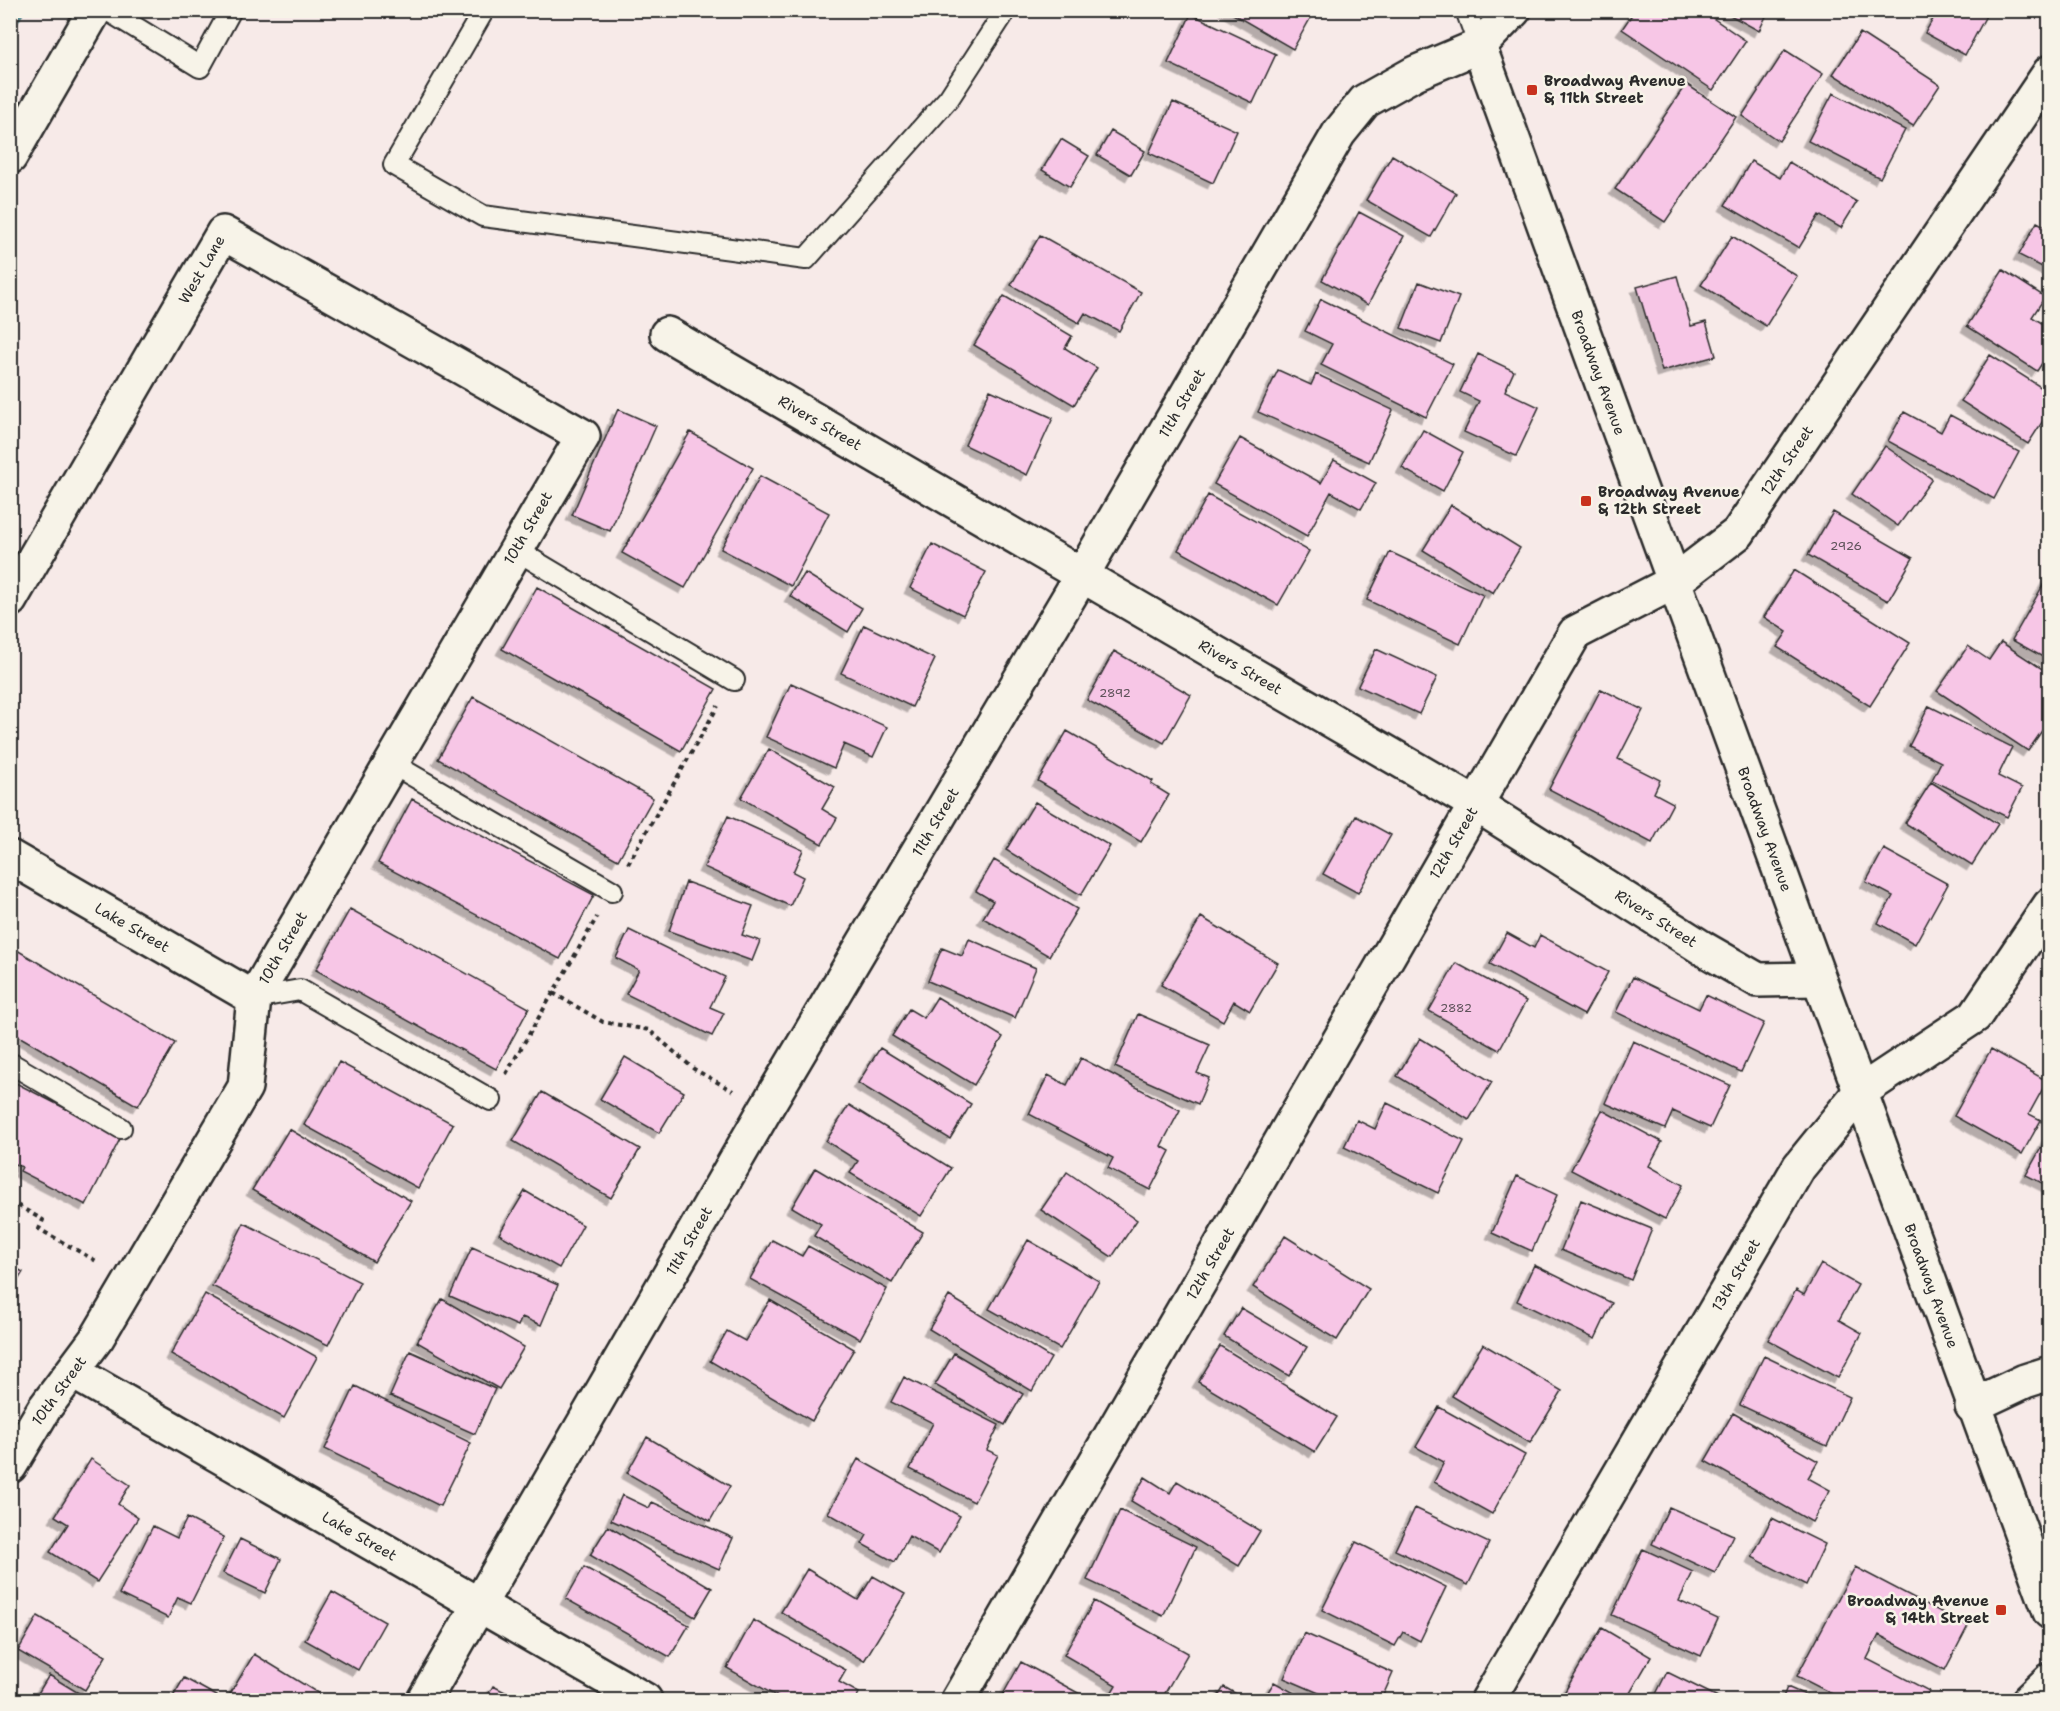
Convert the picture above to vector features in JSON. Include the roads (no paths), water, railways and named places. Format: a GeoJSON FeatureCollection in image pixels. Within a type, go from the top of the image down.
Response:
{"type":"FeatureCollection","features":[{"type":"Feature","properties":{"kind":"street"},"geometry":{"type":"LineString","coordinates":[[10,157],[95,10]]}},
{"type":"Feature","properties":{"kind":"street","name":"11th Street"},"geometry":{"type":"LineString","coordinates":[[424,1701],[766,1108],[1082,575],[1339,134],[1365,101],[1415,73],[1479,46],[1514,10]]}},
{"type":"Feature","properties":{"kind":"street","name":"Broadway Avenue"},"geometry":{"type":"LineString","coordinates":[[1479,46],[1972,1406],[2049,1612]]}},
{"type":"Feature","properties":{"kind":"street","name":"12th Street"},"geometry":{"type":"LineString","coordinates":[[958,1701],[1575,633],[1674,582],[1738,533],[2049,72]]}},
{"type":"Feature","properties":{"kind":"street","name":"West Lane"},"geometry":{"type":"LineString","coordinates":[[10,600],[223,233],[583,436]]}},
{"type":"Feature","properties":{"kind":"street","name":"Rivers Street"},"geometry":{"type":"LineString","coordinates":[[667,334],[1477,805],[1704,949],[1758,980],[1818,979]]}},
{"type":"Feature","properties":{"kind":"street","name":"10th Street"},"geometry":{"type":"LineString","coordinates":[[10,1466],[44,1410],[73,1372],[133,1281],[245,1087],[254,998],[583,436]]}},
{"type":"Feature","properties":{"kind":"street","name":"Lake Street"},"geometry":{"type":"LineString","coordinates":[[10,857],[254,998]]}},
{"type":"Feature","properties":{"kind":"street","name":"13th Street"},"geometry":{"type":"LineString","coordinates":[[1488,1701],[1799,1167],[1860,1092],[1975,1016],[2049,904]]}},
{"type":"Feature","properties":{"kind":"street","name":"Lake Street"},"geometry":{"type":"LineString","coordinates":[[73,1372],[645,1701]]}},
{"type":"Feature","properties":{"kind":"street"},"geometry":{"type":"LineString","coordinates":[[1972,1406],[2025,1381],[2049,1373]]}},
{"type":"Feature","properties":{"kind":"street"},"geometry":{"type":"LineString","coordinates":[[2028,1701],[2049,1680]]}},
{"type":"Feature","properties":{"kind":"lane"},"geometry":{"type":"LineString","coordinates":[[107,10],[200,67],[231,10]]}},
{"type":"Feature","properties":{"kind":"lane"},"geometry":{"type":"LineString","coordinates":[[484,10],[394,165],[483,216],[806,259],[949,98],[1006,10]]}},
{"type":"Feature","properties":{"kind":"lane"},"geometry":{"type":"LineString","coordinates":[[1466,10],[1479,46]]}},
{"type":"Feature","properties":{"kind":"lane"},"geometry":{"type":"LineString","coordinates":[[516,550],[734,680]]}},
{"type":"Feature","properties":{"kind":"lane"},"geometry":{"type":"LineString","coordinates":[[391,763],[612,891]]}},
{"type":"Feature","properties":{"kind":"lane"},"geometry":{"type":"LineString","coordinates":[[254,998],[300,990],[491,1100]]}},
{"type":"Feature","properties":{"kind":"lane"},"geometry":{"type":"LineString","coordinates":[[10,1064],[121,1128]]}},
{"type":"Feature","properties":{"kind":"waterway"},"geometry":{"type":"LineString","coordinates":[[10,25],[19,10]]}},
{"type":"Feature","properties":{"kind":"place","name":"Broadway Avenue & 11th Street"},"geometry":{"type":"Point","coordinates":[1532,90]}},
{"type":"Feature","properties":{"kind":"place","name":"Broadway Avenue & 12th Street"},"geometry":{"type":"Point","coordinates":[1586,501]}},
{"type":"Feature","properties":{"kind":"place","name":"Broadway Avenue & 14th Street"},"geometry":{"type":"Point","coordinates":[2001,1610]}}]}
